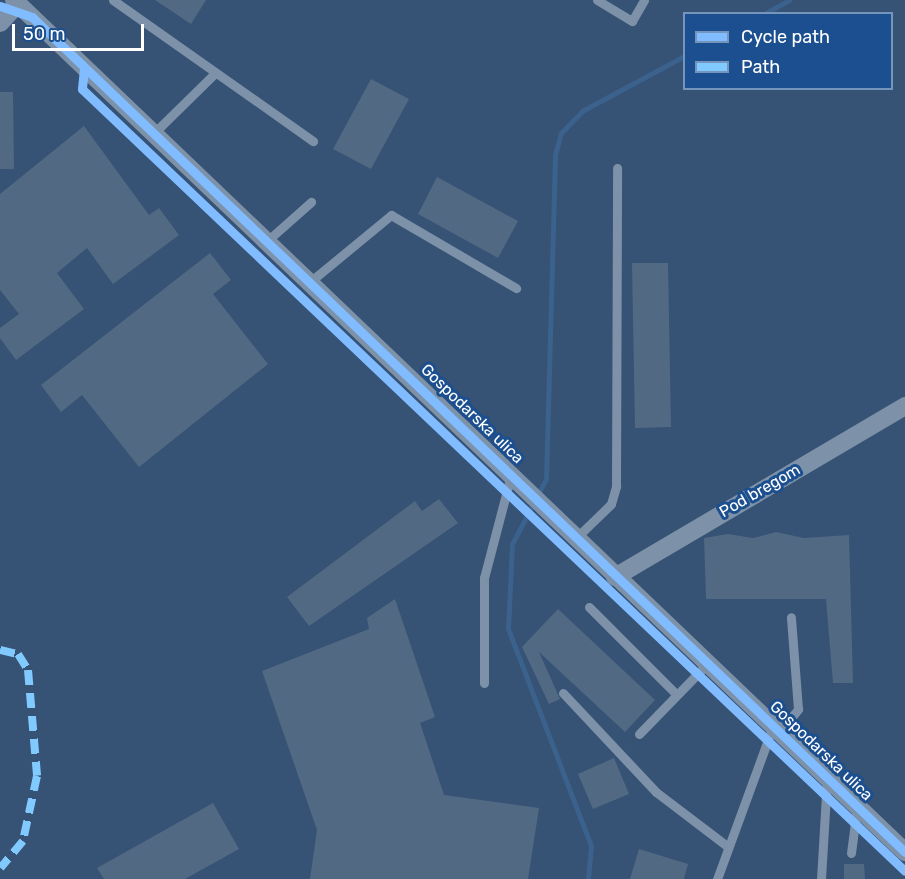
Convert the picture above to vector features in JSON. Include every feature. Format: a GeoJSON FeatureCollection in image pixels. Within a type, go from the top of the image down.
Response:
{"type":"FeatureCollection","features":[{"type":"Feature","properties":{"kind":"street"},"geometry":{"type":"LineString","coordinates":[[0,23],[18,1]]}},
{"type":"Feature","properties":{"kind":"street","name":"Gospodarska ulica"},"geometry":{"type":"LineString","coordinates":[[18,1],[267,241],[534,493],[615,577],[905,852]]}},
{"type":"Feature","properties":{"kind":"street","name":"Pod bregom"},"geometry":{"type":"LineString","coordinates":[[615,577],[905,406]]}},
{"type":"Feature","properties":{"kind":"lane"},"geometry":{"type":"LineString","coordinates":[[113,0],[313,141]]}},
{"type":"Feature","properties":{"kind":"lane"},"geometry":{"type":"LineString","coordinates":[[597,0],[632,21],[644,0]]}},
{"type":"Feature","properties":{"kind":"lane"},"geometry":{"type":"LineString","coordinates":[[154,133],[215,73]]}},
{"type":"Feature","properties":{"kind":"lane"},"geometry":{"type":"LineString","coordinates":[[578,537],[611,504],[616,486],[617,168]]}},
{"type":"Feature","properties":{"kind":"lane"},"geometry":{"type":"LineString","coordinates":[[267,241],[311,202]]}},
{"type":"Feature","properties":{"kind":"lane"},"geometry":{"type":"LineString","coordinates":[[311,281],[391,215],[516,288]]}},
{"type":"Feature","properties":{"kind":"lane"},"geometry":{"type":"LineString","coordinates":[[484,683],[484,578],[511,472]]}},
{"type":"Feature","properties":{"kind":"lane"},"geometry":{"type":"LineString","coordinates":[[589,607],[677,695]]}},
{"type":"Feature","properties":{"kind":"lane"},"geometry":{"type":"LineString","coordinates":[[717,879],[727,846],[776,729],[798,709],[791,617]]}},
{"type":"Feature","properties":{"kind":"lane"},"geometry":{"type":"LineString","coordinates":[[639,734],[707,664]]}},
{"type":"Feature","properties":{"kind":"lane"},"geometry":{"type":"LineString","coordinates":[[563,693],[656,792],[727,846]]}},
{"type":"Feature","properties":{"kind":"lane"},"geometry":{"type":"LineString","coordinates":[[821,879],[827,778]]}},
{"type":"Feature","properties":{"kind":"lane"},"geometry":{"type":"LineString","coordinates":[[851,853],[857,807]]}},
{"type":"Feature","properties":{"kind":"building"},"geometry":{"type":"Polygon","coordinates":[[[155,0],[206,0],[191,24],[155,0]]]}},
{"type":"Feature","properties":{"kind":"building"},"geometry":{"type":"Polygon","coordinates":[[[371,79],[409,99],[371,169],[333,149],[371,79]]]}},
{"type":"Feature","properties":{"kind":"building"},"geometry":{"type":"Polygon","coordinates":[[[0,92],[13,92],[14,169],[0,169],[0,92]]]}},
{"type":"Feature","properties":{"kind":"building"},"geometry":{"type":"Polygon","coordinates":[[[84,126],[149,215],[159,208],[179,235],[113,284],[87,248],[57,273],[84,309],[16,360],[0,338],[0,328],[19,314],[0,290],[0,194],[84,126]]]}},
{"type":"Feature","properties":{"kind":"building"},"geometry":{"type":"Polygon","coordinates":[[[437,177],[518,221],[498,258],[418,214],[437,177]]]}},
{"type":"Feature","properties":{"kind":"building"},"geometry":{"type":"Polygon","coordinates":[[[210,253],[231,280],[213,294],[268,364],[139,467],[82,395],[61,412],[41,385],[210,253]]]}},
{"type":"Feature","properties":{"kind":"building"},"geometry":{"type":"Polygon","coordinates":[[[632,263],[668,263],[671,427],[635,428],[632,263]]]}},
{"type":"Feature","properties":{"kind":"building"},"geometry":{"type":"Polygon","coordinates":[[[439,499],[458,523],[309,626],[287,597],[415,501],[422,511],[439,499]]]}},
{"type":"Feature","properties":{"kind":"building"},"geometry":{"type":"Polygon","coordinates":[[[776,532],[804,538],[849,535],[853,683],[833,683],[826,599],[706,599],[704,538],[728,534],[753,538],[776,532]]]}},
{"type":"Feature","properties":{"kind":"building"},"geometry":{"type":"Polygon","coordinates":[[[395,599],[435,717],[420,723],[444,795],[539,808],[528,879],[310,879],[317,830],[262,671],[369,629],[367,618],[395,599]]]}},
{"type":"Feature","properties":{"kind":"building"},"geometry":{"type":"Polygon","coordinates":[[[558,609],[655,700],[625,732],[539,652],[560,699],[549,704],[522,647],[558,609]]]}},
{"type":"Feature","properties":{"kind":"building"},"geometry":{"type":"Polygon","coordinates":[[[614,758],[629,794],[593,809],[578,774],[614,758]]]}},
{"type":"Feature","properties":{"kind":"building"},"geometry":{"type":"Polygon","coordinates":[[[213,803],[239,849],[185,879],[104,879],[97,868],[213,803]]]}},
{"type":"Feature","properties":{"kind":"building"},"geometry":{"type":"Polygon","coordinates":[[[639,849],[688,864],[684,879],[630,879],[639,849]]]}},
{"type":"Feature","properties":{"kind":"building"},"geometry":{"type":"Polygon","coordinates":[[[844,864],[864,864],[865,879],[844,879],[844,864]]]}},
{"type":"Feature","properties":{"kind":"waterway"},"geometry":{"type":"LineString","coordinates":[[768,12],[789,0]]}},
{"type":"Feature","properties":{"kind":"waterway"},"geometry":{"type":"LineString","coordinates":[[588,879],[591,846],[508,629],[512,544],[546,479],[555,155],[561,133],[582,111],[683,57]]}},
{"type":"Feature","properties":{"kind":"marked path"},"geometry":{"type":"LineString","coordinates":[[0,650],[18,654],[28,670],[37,776],[23,841],[0,868]]}},
{"type":"Feature","properties":{"kind":"cycle path"},"geometry":{"type":"LineString","coordinates":[[0,6],[32,17],[905,852]]}},
{"type":"Feature","properties":{"kind":"cycle path"},"geometry":{"type":"LineString","coordinates":[[84,69],[82,89],[905,871]]}}]}
